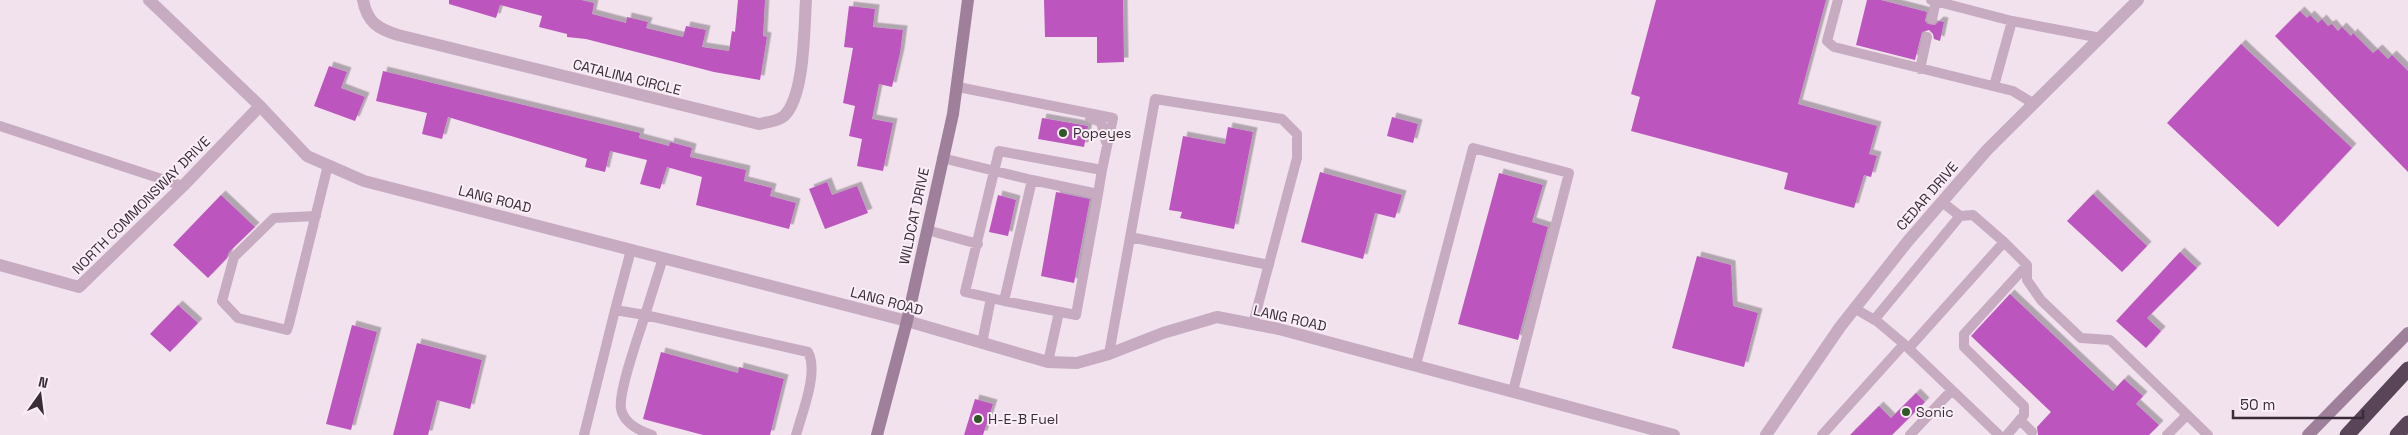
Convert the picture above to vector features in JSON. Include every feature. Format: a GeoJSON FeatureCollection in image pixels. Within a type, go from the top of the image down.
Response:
{"type":"FeatureCollection","features":[{"type":"Feature","properties":{"kind":"highway"},"geometry":{"type":"LineString","coordinates":[[2347,435],[2408,369]]}},
{"type":"Feature","properties":{"kind":"highway"},"geometry":{"type":"LineString","coordinates":[[2397,435],[2408,424]]}},
{"type":"Feature","properties":{"kind":"main road","name":"WILDCAT DRIVE"},"geometry":{"type":"LineString","coordinates":[[877,435],[907,321],[958,87],[968,0]]}},
{"type":"Feature","properties":{"kind":"main road"},"geometry":{"type":"LineString","coordinates":[[2308,435],[2408,333]]}},
{"type":"Feature","properties":{"kind":"street","name":"LANG ROAD"},"geometry":{"type":"LineString","coordinates":[[149,0],[260,106],[307,156],[364,181],[907,321],[1048,362],[1077,363],[1109,354],[1163,333],[1217,316],[1416,365],[1674,435]]}},
{"type":"Feature","properties":{"kind":"street","name":"CATALINA CIRCLE"},"geometry":{"type":"LineString","coordinates":[[363,0],[368,17],[382,30],[759,124],[776,121],[784,116],[796,94],[804,34],[806,0]]}},
{"type":"Feature","properties":{"kind":"street","name":"CEDAR DRIVE"},"geometry":{"type":"LineString","coordinates":[[1766,435],[1854,308],[1942,202],[1987,150],[2138,0]]}},
{"type":"Feature","properties":{"kind":"street","name":"NORTH COMMONSWAY DRIVE"},"geometry":{"type":"LineString","coordinates":[[0,265],[79,287],[183,186],[260,106]]}},
{"type":"Feature","properties":{"kind":"lane"},"geometry":{"type":"LineString","coordinates":[[1838,0],[1828,41],[1834,47],[2013,91],[2034,104]]}},
{"type":"Feature","properties":{"kind":"lane"},"geometry":{"type":"LineString","coordinates":[[1932,19],[1934,1],[2012,21],[2101,38]]}},
{"type":"Feature","properties":{"kind":"lane"},"geometry":{"type":"LineString","coordinates":[[1994,86],[2012,21]]}},
{"type":"Feature","properties":{"kind":"lane"},"geometry":{"type":"LineString","coordinates":[[1920,69],[1927,37]]}},
{"type":"Feature","properties":{"kind":"lane"},"geometry":{"type":"LineString","coordinates":[[958,87],[1113,118],[1076,315],[965,292],[999,151],[1102,170]]}},
{"type":"Feature","properties":{"kind":"lane"},"geometry":{"type":"LineString","coordinates":[[1109,354],[1155,99],[1282,119],[1297,134],[1298,158],[1254,324]]}},
{"type":"Feature","properties":{"kind":"lane"},"geometry":{"type":"LineString","coordinates":[[0,126],[183,186]]}},
{"type":"Feature","properties":{"kind":"lane"},"geometry":{"type":"LineString","coordinates":[[1416,365],[1473,148],[1569,173],[1513,391]]}},
{"type":"Feature","properties":{"kind":"lane"},"geometry":{"type":"LineString","coordinates":[[942,158],[1098,194]]}},
{"type":"Feature","properties":{"kind":"lane"},"geometry":{"type":"LineString","coordinates":[[316,216],[274,218],[234,256],[222,301],[238,318],[288,327],[316,216],[328,165]]}},
{"type":"Feature","properties":{"kind":"lane"},"geometry":{"type":"LineString","coordinates":[[1004,301],[1032,180]]}},
{"type":"Feature","properties":{"kind":"lane"},"geometry":{"type":"LineString","coordinates":[[1942,202],[1960,216],[1973,215],[2004,242],[2027,265],[2027,280],[2041,300],[2081,338],[2110,340],[2208,435]]}},
{"type":"Feature","properties":{"kind":"lane"},"geometry":{"type":"LineString","coordinates":[[1874,320],[1960,216]]}},
{"type":"Feature","properties":{"kind":"lane"},"geometry":{"type":"LineString","coordinates":[[927,230],[978,244]]}},
{"type":"Feature","properties":{"kind":"lane"},"geometry":{"type":"LineString","coordinates":[[1130,237],[1269,265]]}},
{"type":"Feature","properties":{"kind":"lane"},"geometry":{"type":"LineString","coordinates":[[1822,435],[2004,242]]}},
{"type":"Feature","properties":{"kind":"lane"},"geometry":{"type":"LineString","coordinates":[[584,435],[631,250]]}},
{"type":"Feature","properties":{"kind":"lane"},"geometry":{"type":"LineString","coordinates":[[652,435],[641,432],[626,419],[621,408],[622,393],[663,258]]}},
{"type":"Feature","properties":{"kind":"lane"},"geometry":{"type":"LineString","coordinates":[[2007,435],[2024,415],[2024,406],[1964,346],[1964,334],[2027,265]]}},
{"type":"Feature","properties":{"kind":"lane"},"geometry":{"type":"LineString","coordinates":[[982,343],[991,298]]}},
{"type":"Feature","properties":{"kind":"lane"},"geometry":{"type":"LineString","coordinates":[[1854,308],[1874,320],[1907,346],[1999,435]]}},
{"type":"Feature","properties":{"kind":"lane"},"geometry":{"type":"LineString","coordinates":[[615,310],[808,352],[812,360],[812,371],[796,435]]}},
{"type":"Feature","properties":{"kind":"lane"},"geometry":{"type":"LineString","coordinates":[[1048,362],[1059,312]]}},
{"type":"Feature","properties":{"kind":"lane"},"geometry":{"type":"LineString","coordinates":[[1910,435],[1952,390]]}},
{"type":"Feature","properties":{"kind":"lane"},"geometry":{"type":"LineString","coordinates":[[2167,435],[2187,415]]}},
{"type":"Feature","properties":{"kind":"lane"},"geometry":{"type":"LineString","coordinates":[[2020,420],[2032,432]]}},
{"type":"Feature","properties":{"kind":"building"},"geometry":{"type":"Polygon","coordinates":[[[449,0],[581,0],[594,3],[592,14],[626,23],[627,17],[648,22],[646,28],[683,37],[686,26],[706,30],[702,47],[729,51],[732,31],[735,32],[738,0],[765,0],[763,36],[767,37],[760,80],[714,72],[586,39],[567,37],[567,34],[539,27],[542,16],[500,5],[496,18],[449,4],[449,0]]]}},
{"type":"Feature","properties":{"kind":"building"},"geometry":{"type":"Polygon","coordinates":[[[1044,0],[1123,0],[1124,62],[1097,63],[1097,37],[1045,37],[1044,0]]]}},
{"type":"Feature","properties":{"kind":"building"},"geometry":{"type":"Polygon","coordinates":[[[1656,0],[1826,0],[1798,104],[1877,126],[1869,154],[1877,156],[1871,177],[1864,175],[1854,208],[1784,189],[1788,173],[1631,131],[1640,97],[1631,94],[1656,0]]]}},
{"type":"Feature","properties":{"kind":"building"},"geometry":{"type":"Polygon","coordinates":[[[1867,0],[1881,0],[1927,12],[1925,21],[1928,24],[1935,25],[1939,21],[1944,22],[1940,41],[1934,39],[1933,34],[1929,30],[1922,32],[1915,60],[1856,45],[1867,0]]]}},
{"type":"Feature","properties":{"kind":"building"},"geometry":{"type":"Polygon","coordinates":[[[849,6],[875,9],[873,27],[903,30],[892,87],[879,84],[872,119],[893,123],[883,171],[857,166],[862,139],[849,136],[855,106],[843,103],[853,48],[844,47],[849,6]]]}},
{"type":"Feature","properties":{"kind":"building"},"geometry":{"type":"Polygon","coordinates":[[[2300,11],[2307,18],[2310,15],[2318,23],[2322,19],[2328,26],[2332,24],[2338,31],[2342,27],[2351,36],[2353,33],[2373,53],[2378,49],[2388,59],[2392,55],[2408,71],[2408,172],[2275,36],[2300,11]]]}},
{"type":"Feature","properties":{"kind":"building"},"geometry":{"type":"Polygon","coordinates":[[[2241,44],[2352,148],[2278,227],[2167,123],[2241,44]]]}},
{"type":"Feature","properties":{"kind":"building"},"geometry":{"type":"Polygon","coordinates":[[[329,66],[347,72],[341,88],[365,97],[355,121],[314,106],[329,66]]]}},
{"type":"Feature","properties":{"kind":"building"},"geometry":{"type":"Polygon","coordinates":[[[383,71],[640,133],[639,138],[669,146],[670,142],[692,148],[690,157],[746,170],[744,181],[772,188],[770,196],[796,203],[789,229],[696,205],[702,177],[667,167],[660,189],[640,184],[647,160],[610,151],[605,172],[585,167],[587,159],[448,117],[442,139],[422,134],[427,113],[376,101],[383,71]]]}},
{"type":"Feature","properties":{"kind":"building"},"geometry":{"type":"Polygon","coordinates":[[[1392,117],[1418,124],[1413,143],[1387,136],[1392,117]]]}},
{"type":"Feature","properties":{"kind":"building","name":"Popeyes"},"geometry":{"type":"Polygon","coordinates":[[[1042,118],[1088,126],[1084,147],[1038,139],[1042,118]]]}},
{"type":"Feature","properties":{"kind":"building"},"geometry":{"type":"Polygon","coordinates":[[[1228,127],[1253,132],[1234,229],[1180,218],[1182,212],[1169,210],[1183,136],[1225,144],[1228,127]]]}},
{"type":"Feature","properties":{"kind":"building"},"geometry":{"type":"Polygon","coordinates":[[[1320,172],[1402,195],[1395,218],[1375,213],[1363,259],[1301,242],[1320,172]]]}},
{"type":"Feature","properties":{"kind":"building"},"geometry":{"type":"Polygon","coordinates":[[[1499,173],[1543,185],[1532,222],[1548,227],[1518,340],[1458,324],[1499,173]]]}},
{"type":"Feature","properties":{"kind":"building"},"geometry":{"type":"Polygon","coordinates":[[[827,182],[832,195],[857,186],[868,213],[825,229],[809,189],[827,182]]]}},
{"type":"Feature","properties":{"kind":"building"},"geometry":{"type":"Polygon","coordinates":[[[1056,192],[1090,199],[1074,283],[1041,276],[1056,192]]]}},
{"type":"Feature","properties":{"kind":"building"},"geometry":{"type":"Polygon","coordinates":[[[2093,194],[2147,246],[2122,272],[2067,221],[2093,194]]]}},
{"type":"Feature","properties":{"kind":"building"},"geometry":{"type":"Polygon","coordinates":[[[221,195],[255,227],[229,252],[227,258],[208,278],[173,245],[221,195]]]}},
{"type":"Feature","properties":{"kind":"building"},"geometry":{"type":"Polygon","coordinates":[[[998,195],[1016,200],[1008,236],[989,232],[998,195]]]}},
{"type":"Feature","properties":{"kind":"building"},"geometry":{"type":"Polygon","coordinates":[[[2180,252],[2197,268],[2147,318],[2161,331],[2146,348],[2116,321],[2180,252]]]}},
{"type":"Feature","properties":{"kind":"building"},"geometry":{"type":"Polygon","coordinates":[[[1697,256],[1731,265],[1733,306],[1758,313],[1744,367],[1672,348],[1697,256]]]}},
{"type":"Feature","properties":{"kind":"building"},"geometry":{"type":"Polygon","coordinates":[[[2010,294],[2113,391],[2124,379],[2143,396],[2136,404],[2159,425],[2149,435],[2038,435],[2037,427],[2051,412],[1971,336],[2010,294]]]}},
{"type":"Feature","properties":{"kind":"building"},"geometry":{"type":"Polygon","coordinates":[[[178,305],[198,323],[170,352],[150,334],[178,305]]]}},
{"type":"Feature","properties":{"kind":"building"},"geometry":{"type":"Polygon","coordinates":[[[352,325],[377,332],[351,430],[326,424],[352,325]]]}},
{"type":"Feature","properties":{"kind":"building"},"geometry":{"type":"Polygon","coordinates":[[[417,343],[482,360],[470,409],[437,400],[428,435],[393,435],[417,343]]]}},
{"type":"Feature","properties":{"kind":"building"},"geometry":{"type":"Polygon","coordinates":[[[661,352],[738,373],[739,367],[784,379],[770,435],[703,435],[643,419],[661,352]]]}},
{"type":"Feature","properties":{"kind":"building","name":"Sonic"},"geometry":{"type":"Polygon","coordinates":[[[1916,393],[1925,402],[1892,435],[1850,435],[1879,406],[1891,418],[1916,393]]]}},
{"type":"Feature","properties":{"kind":"building","name":"H-E-B Fuel"},"geometry":{"type":"Polygon","coordinates":[[[975,399],[993,404],[983,435],[964,435],[975,399]]]}},
{"type":"Feature","properties":{"kind":"place","name":"Popeyes"},"geometry":{"type":"Point","coordinates":[1063,133]}},
{"type":"Feature","properties":{"kind":"place","name":"Sonic"},"geometry":{"type":"Point","coordinates":[1906,412]}},
{"type":"Feature","properties":{"kind":"place","name":"H-E-B Fuel"},"geometry":{"type":"Point","coordinates":[978,419]}}]}
